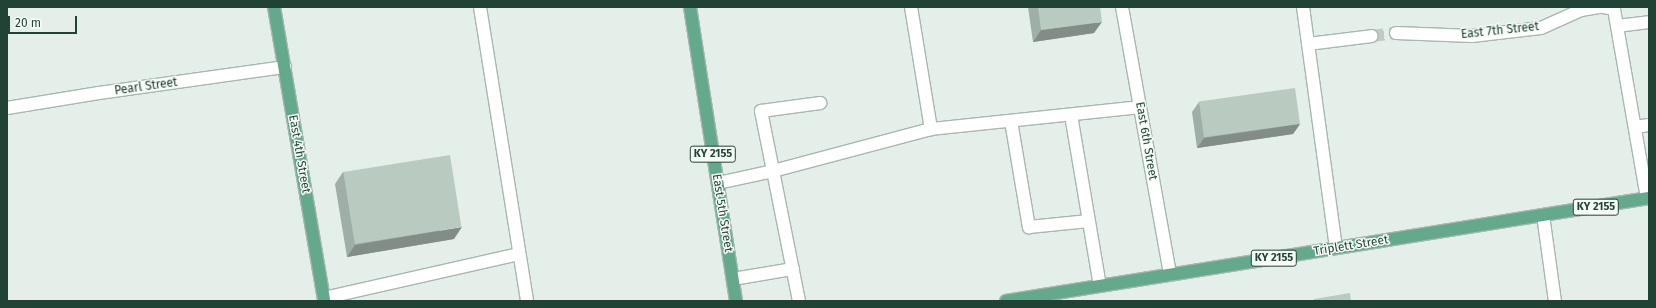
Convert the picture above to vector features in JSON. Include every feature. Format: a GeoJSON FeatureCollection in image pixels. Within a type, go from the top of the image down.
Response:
{"type":"FeatureCollection","features":[{"type":"Feature","properties":{"kind":"main road","name":"East 4th Street"},"geometry":{"type":"LineString","coordinates":[[274,7],[324,300]]}},
{"type":"Feature","properties":{"kind":"main road","name":"East 5th Street"},"geometry":{"type":"LineString","coordinates":[[690,7],[736,301]]}},
{"type":"Feature","properties":{"kind":"main road","name":"Triplett Street"},"geometry":{"type":"LineString","coordinates":[[1006,301],[1648,198]]}},
{"type":"Feature","properties":{"kind":"street"},"geometry":{"type":"LineString","coordinates":[[480,7],[527,301]]}},
{"type":"Feature","properties":{"kind":"street"},"geometry":{"type":"LineString","coordinates":[[911,7],[931,129]]}},
{"type":"Feature","properties":{"kind":"street","name":"East 6th Street"},"geometry":{"type":"LineString","coordinates":[[1122,7],[1170,275]]}},
{"type":"Feature","properties":{"kind":"street"},"geometry":{"type":"LineString","coordinates":[[1303,7],[1336,248]]}},
{"type":"Feature","properties":{"kind":"street","name":"East 7th Street"},"geometry":{"type":"LineString","coordinates":[[1396,33],[1472,36],[1541,28],[1581,10],[1599,7]]}},
{"type":"Feature","properties":{"kind":"street"},"geometry":{"type":"LineString","coordinates":[[1603,7],[1614,9],[1648,198]]}},
{"type":"Feature","properties":{"kind":"street"},"geometry":{"type":"LineString","coordinates":[[1617,26],[1649,22]]}},
{"type":"Feature","properties":{"kind":"street"},"geometry":{"type":"LineString","coordinates":[[1308,44],[1372,36]]}},
{"type":"Feature","properties":{"kind":"street","name":"Pearl Street"},"geometry":{"type":"LineString","coordinates":[[7,108],[99,93],[285,67]]}},
{"type":"Feature","properties":{"kind":"street"},"geometry":{"type":"LineString","coordinates":[[799,301],[762,111],[820,103]]}},
{"type":"Feature","properties":{"kind":"street"},"geometry":{"type":"LineString","coordinates":[[718,183],[773,171],[931,129],[1140,107]]}},
{"type":"Feature","properties":{"kind":"street"},"geometry":{"type":"LineString","coordinates":[[1070,115],[1100,286]]}},
{"type":"Feature","properties":{"kind":"street"},"geometry":{"type":"LineString","coordinates":[[1011,121],[1029,227],[1089,221]]}},
{"type":"Feature","properties":{"kind":"street"},"geometry":{"type":"LineString","coordinates":[[1635,127],[1649,125]]}},
{"type":"Feature","properties":{"kind":"street"},"geometry":{"type":"LineString","coordinates":[[1543,215],[1555,301]]}},
{"type":"Feature","properties":{"kind":"street"},"geometry":{"type":"LineString","coordinates":[[324,300],[519,254]]}},
{"type":"Feature","properties":{"kind":"street"},"geometry":{"type":"LineString","coordinates":[[733,279],[793,269]]}},
{"type":"Feature","properties":{"kind":"building"},"geometry":{"type":"Polygon","coordinates":[[[1038,7],[1100,7],[1102,22],[1041,30],[1038,7]]]}},
{"type":"Feature","properties":{"kind":"building"},"geometry":{"type":"Polygon","coordinates":[[[1295,88],[1300,124],[1204,137],[1199,101],[1295,88]]]}},
{"type":"Feature","properties":{"kind":"building"},"geometry":{"type":"Polygon","coordinates":[[[450,155],[461,227],[355,244],[343,172],[450,155]]]}},
{"type":"Feature","properties":{"kind":"building"},"geometry":{"type":"Polygon","coordinates":[[[1350,293],[1351,301],[1314,301],[1314,299],[1350,293]]]}},
{"type":"Feature","properties":{"kind":"tunnel"},"geometry":{"type":"LineString","coordinates":[[1372,36],[1396,33]]}}]}
